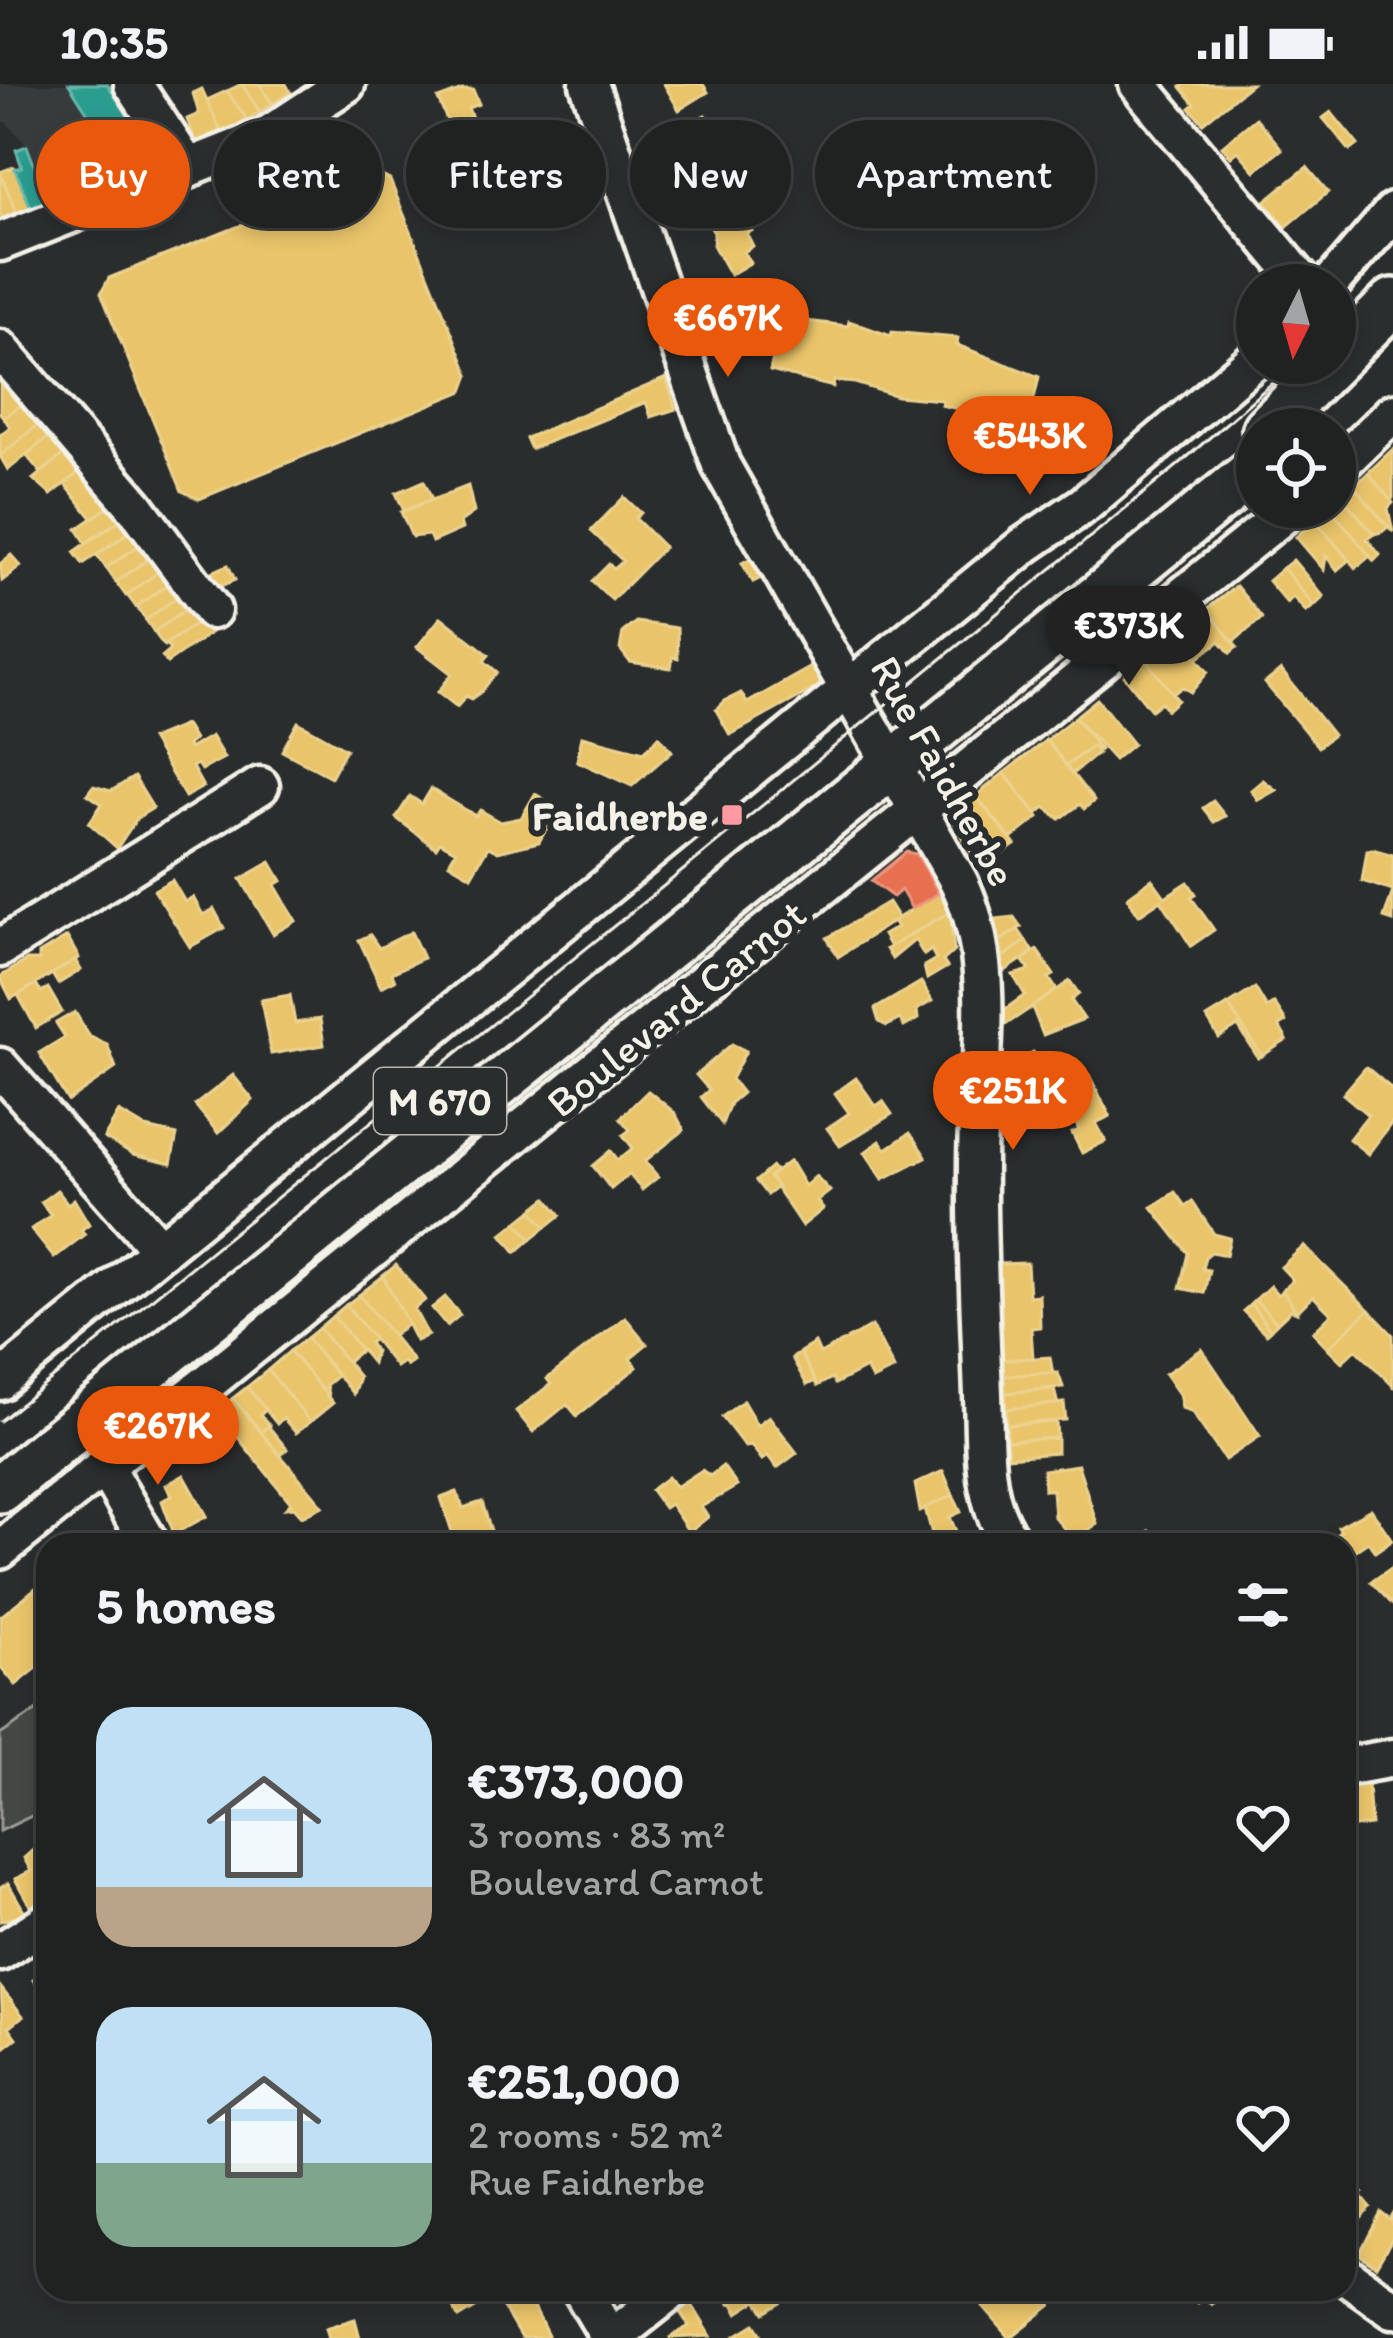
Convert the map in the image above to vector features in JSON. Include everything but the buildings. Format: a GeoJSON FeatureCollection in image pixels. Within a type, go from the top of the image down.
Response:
{"type":"FeatureCollection","features":[{"type":"Feature","properties":{"kind":"main road"},"geometry":{"type":"LineString","coordinates":[[1287,408],[1393,302]]}},
{"type":"Feature","properties":{"kind":"main road"},"geometry":{"type":"LineString","coordinates":[[1322,408],[1393,337]]}},
{"type":"Feature","properties":{"kind":"main road","name":"Boulevard Carnot"},"geometry":{"type":"LineString","coordinates":[[0,1489],[886,756],[1236,455]]}},
{"type":"Feature","properties":{"kind":"main road","name":"Boulevard Carnot"},"geometry":{"type":"LineString","coordinates":[[0,1456],[1236,484]]}},
{"type":"Feature","properties":{"kind":"street"},"geometry":{"type":"LineString","coordinates":[[133,84],[157,120]]}},
{"type":"Feature","properties":{"kind":"street"},"geometry":{"type":"LineString","coordinates":[[190,169],[265,137],[346,84]]}},
{"type":"Feature","properties":{"kind":"street","name":"Rue Faidherbe"},"geometry":{"type":"LineString","coordinates":[[589,84],[721,465],[967,899],[979,939],[976,1186],[985,1450],[992,1505],[1008,1533]]}},
{"type":"Feature","properties":{"kind":"street"},"geometry":{"type":"LineString","coordinates":[[1138,84],[1288,264]]}},
{"type":"Feature","properties":{"kind":"street"},"geometry":{"type":"LineString","coordinates":[[1348,264],[1393,212]]}},
{"type":"Feature","properties":{"kind":"street"},"geometry":{"type":"LineString","coordinates":[[0,242],[36,228]]}},
{"type":"Feature","properties":{"kind":"street"},"geometry":{"type":"LineString","coordinates":[[0,350],[135,506],[212,610]]}},
{"type":"Feature","properties":{"kind":"street"},"geometry":{"type":"LineString","coordinates":[[0,1381],[1024,545],[1085,504],[1236,376]]}},
{"type":"Feature","properties":{"kind":"street"},"geometry":{"type":"LineString","coordinates":[[1356,449],[1393,413]]}},
{"type":"Feature","properties":{"kind":"street","name":"Boulevard Carnot"},"geometry":{"type":"LineString","coordinates":[[0,1550],[919,814],[1267,528]]}},
{"type":"Feature","properties":{"kind":"street"},"geometry":{"type":"LineString","coordinates":[[0,948],[260,786]]}},
{"type":"Feature","properties":{"kind":"street"},"geometry":{"type":"LineString","coordinates":[[0,1067],[161,1250]]}},
{"type":"Feature","properties":{"kind":"street"},"geometry":{"type":"LineString","coordinates":[[104,1466],[143,1533]]}},
{"type":"Feature","properties":{"kind":"street"},"geometry":{"type":"LineString","coordinates":[[1356,1765],[1393,1758]]}},
{"type":"Feature","properties":{"kind":"street"},"geometry":{"type":"LineString","coordinates":[[0,1952],[36,1929]]}},
{"type":"Feature","properties":{"kind":"street"},"geometry":{"type":"LineString","coordinates":[[1356,2283],[1393,2309]]}},
{"type":"Feature","properties":{"kind":"street"},"geometry":{"type":"LineString","coordinates":[[588,2301],[611,2338],[659,2301]]}},
{"type":"Feature","properties":{"kind":"shaded area"},"geometry":{"type":"Polygon","coordinates":[[[0,84],[107,84],[130,120],[36,120],[36,170],[27,146],[6,122],[0,123],[0,84]]]}},
{"type":"Feature","properties":{"kind":"shaded area"},"geometry":{"type":"Polygon","coordinates":[[[36,1711],[36,1814],[0,1831],[0,1735],[36,1711]]]}},
{"type":"Feature","properties":{"kind":"tram line"},"geometry":{"type":"LineString","coordinates":[[1356,283],[1393,242]]}},
{"type":"Feature","properties":{"kind":"tram line"},"geometry":{"type":"LineString","coordinates":[[0,1421],[681,872],[1271,384]]}},
{"type":"Feature","properties":{"kind":"place","name":"Faidherbe"},"geometry":{"type":"Point","coordinates":[732,815]}}]}
